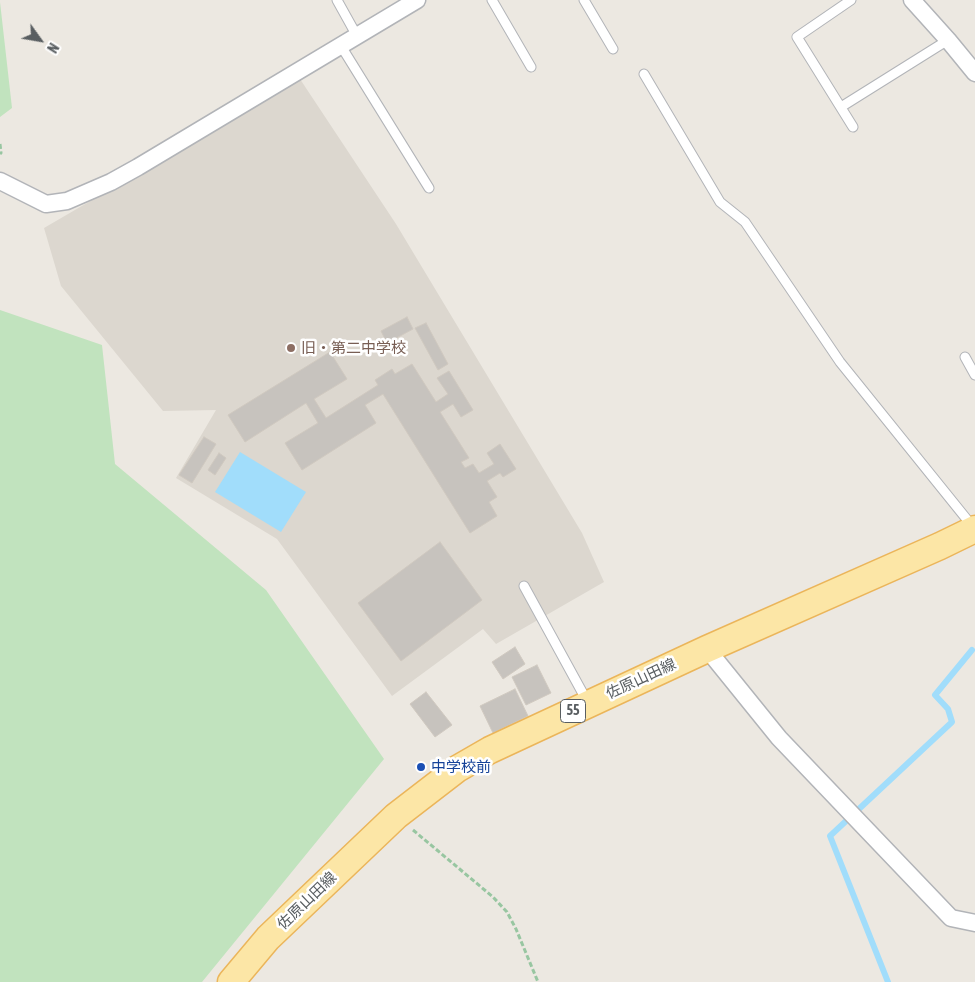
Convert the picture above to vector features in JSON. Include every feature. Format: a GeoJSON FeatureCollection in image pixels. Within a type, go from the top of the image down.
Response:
{"type":"FeatureCollection","features":[{"type":"Feature","properties":{"kind":"main road","name":"佐原山田線"},"geometry":{"type":"LineString","coordinates":[[231,982],[268,938],[396,816],[457,770],[490,750],[707,648],[975,529]]}},
{"type":"Feature","properties":{"kind":"street"},"geometry":{"type":"LineString","coordinates":[[0,181],[46,204],[67,201],[138,167],[417,0]]}},
{"type":"Feature","properties":{"kind":"street"},"geometry":{"type":"LineString","coordinates":[[912,0],[975,74]]}},
{"type":"Feature","properties":{"kind":"street"},"geometry":{"type":"LineString","coordinates":[[707,648],[779,738],[951,918],[975,923]]}},
{"type":"Feature","properties":{"kind":"lane"},"geometry":{"type":"LineString","coordinates":[[337,0],[357,36]]}},
{"type":"Feature","properties":{"kind":"lane"},"geometry":{"type":"LineString","coordinates":[[492,0],[531,67]]}},
{"type":"Feature","properties":{"kind":"lane"},"geometry":{"type":"LineString","coordinates":[[584,0],[613,49]]}},
{"type":"Feature","properties":{"kind":"lane"},"geometry":{"type":"LineString","coordinates":[[851,0],[796,37],[853,127]]}},
{"type":"Feature","properties":{"kind":"lane"},"geometry":{"type":"LineString","coordinates":[[841,107],[948,40]]}},
{"type":"Feature","properties":{"kind":"lane"},"geometry":{"type":"LineString","coordinates":[[341,46],[429,188]]}},
{"type":"Feature","properties":{"kind":"lane"},"geometry":{"type":"LineString","coordinates":[[644,74],[720,202],[745,222],[840,362],[975,529]]}},
{"type":"Feature","properties":{"kind":"lane"},"geometry":{"type":"LineString","coordinates":[[965,357],[975,374]]}},
{"type":"Feature","properties":{"kind":"lane"},"geometry":{"type":"LineString","coordinates":[[524,586],[589,704]]}},
{"type":"Feature","properties":{"kind":"path"},"geometry":{"type":"LineString","coordinates":[[0,144],[0,154]]}},
{"type":"Feature","properties":{"kind":"path"},"geometry":{"type":"LineString","coordinates":[[396,816],[493,897],[507,912],[538,982]]}},
{"type":"Feature","properties":{"kind":"shaded area","name":"旧・第二中学校"},"geometry":{"type":"Polygon","coordinates":[[[300,79],[396,224],[582,533],[604,582],[496,644],[483,629],[392,696],[277,539],[176,478],[216,410],[163,411],[61,286],[44,228],[300,79]]]}},
{"type":"Feature","properties":{"kind":"green space"},"geometry":{"type":"Polygon","coordinates":[[[0,2],[12,108],[0,117],[0,2]]]}},
{"type":"Feature","properties":{"kind":"green space"},"geometry":{"type":"Polygon","coordinates":[[[0,310],[102,345],[115,464],[266,590],[384,759],[202,982],[0,982],[0,310]]]}},
{"type":"Feature","properties":{"kind":"water"},"geometry":{"type":"Polygon","coordinates":[[[240,452],[306,492],[281,532],[215,492],[240,452]]]}},
{"type":"Feature","properties":{"kind":"building"},"geometry":{"type":"Polygon","coordinates":[[[407,317],[413,329],[387,343],[381,331],[407,317]]]}},
{"type":"Feature","properties":{"kind":"building"},"geometry":{"type":"Polygon","coordinates":[[[426,323],[448,364],[438,370],[415,328],[426,323]]]}},
{"type":"Feature","properties":{"kind":"building"},"geometry":{"type":"Polygon","coordinates":[[[330,352],[347,379],[314,399],[326,418],[378,385],[375,380],[392,369],[395,374],[412,364],[436,402],[448,394],[437,378],[449,371],[473,410],[461,417],[453,404],[440,412],[469,458],[461,462],[465,468],[473,464],[479,473],[494,464],[487,453],[500,444],[516,469],[503,477],[500,473],[487,481],[497,497],[489,502],[497,516],[470,533],[383,394],[365,405],[376,423],[302,470],[285,443],[318,423],[306,403],[245,442],[228,415],[330,352]]]}},
{"type":"Feature","properties":{"kind":"building"},"geometry":{"type":"Polygon","coordinates":[[[204,437],[216,444],[192,483],[179,475],[204,437]]]}},
{"type":"Feature","properties":{"kind":"building"},"geometry":{"type":"Polygon","coordinates":[[[219,453],[226,458],[215,475],[208,470],[219,453]]]}},
{"type":"Feature","properties":{"kind":"building"},"geometry":{"type":"Polygon","coordinates":[[[440,542],[482,600],[401,661],[358,603],[440,542]]]}},
{"type":"Feature","properties":{"kind":"building"},"geometry":{"type":"Polygon","coordinates":[[[515,647],[525,664],[503,679],[492,662],[515,647]]]}},
{"type":"Feature","properties":{"kind":"building"},"geometry":{"type":"Polygon","coordinates":[[[537,665],[551,693],[526,705],[512,677],[537,665]]]}},
{"type":"Feature","properties":{"kind":"building"},"geometry":{"type":"Polygon","coordinates":[[[515,689],[528,716],[493,733],[480,706],[515,689]]]}},
{"type":"Feature","properties":{"kind":"building"},"geometry":{"type":"Polygon","coordinates":[[[426,692],[452,725],[435,737],[410,704],[426,692]]]}},
{"type":"Feature","properties":{"kind":"waterway"},"geometry":{"type":"LineString","coordinates":[[888,982],[830,836],[952,722],[948,709],[935,695],[972,650]]}},
{"type":"Feature","properties":{"kind":"place","name":"旧・第二中学校"},"geometry":{"type":"Point","coordinates":[291,348]}},
{"type":"Feature","properties":{"kind":"place","name":"中学校前"},"geometry":{"type":"Point","coordinates":[421,767]}}]}
